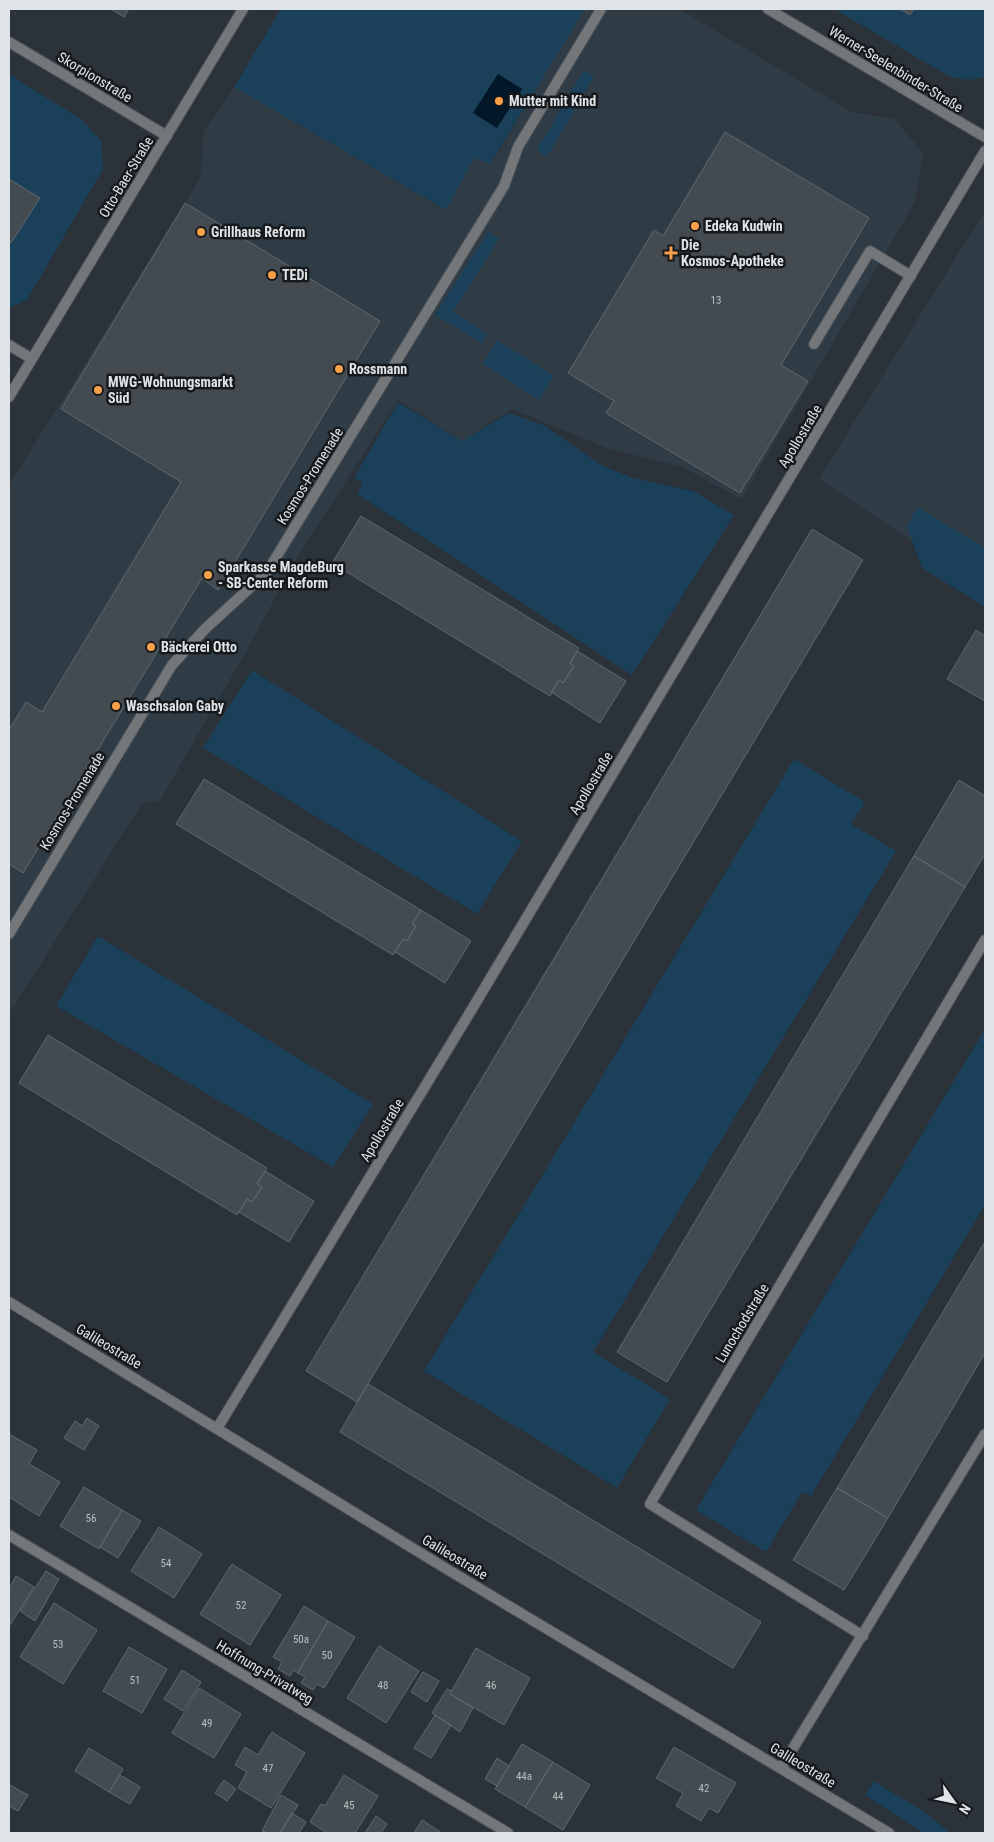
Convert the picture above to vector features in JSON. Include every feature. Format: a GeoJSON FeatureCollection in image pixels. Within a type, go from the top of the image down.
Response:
{"type":"FeatureCollection","features":[{"type":"Feature","properties":{"kind":"street","name":"Otto-Baer-Straße"},"geometry":{"type":"LineString","coordinates":[[9,397],[243,9]]}},
{"type":"Feature","properties":{"kind":"street","name":"Kosmos-Promenade"},"geometry":{"type":"LineString","coordinates":[[9,934],[172,665],[205,629],[267,572],[504,186],[518,147],[601,9]]}},
{"type":"Feature","properties":{"kind":"street","name":"Werner-Seelenbinder-Straße"},"geometry":{"type":"LineString","coordinates":[[768,9],[985,136]]}},
{"type":"Feature","properties":{"kind":"street","name":"Skorpionstraße"},"geometry":{"type":"LineString","coordinates":[[9,42],[167,136]]}},
{"type":"Feature","properties":{"kind":"street","name":"Apollostraße"},"geometry":{"type":"LineString","coordinates":[[218,1427],[466,1019],[985,151]]}},
{"type":"Feature","properties":{"kind":"street"},"geometry":{"type":"LineString","coordinates":[[814,344],[870,251],[911,276]]}},
{"type":"Feature","properties":{"kind":"street"},"geometry":{"type":"LineString","coordinates":[[9,345],[32,359]]}},
{"type":"Feature","properties":{"kind":"street","name":"Lunochodstraße"},"geometry":{"type":"LineString","coordinates":[[863,1636],[650,1504],[985,940]]}},
{"type":"Feature","properties":{"kind":"street","name":"Galileostraße"},"geometry":{"type":"LineString","coordinates":[[9,1302],[218,1427],[450,1571],[889,1833]]}},
{"type":"Feature","properties":{"kind":"street"},"geometry":{"type":"LineString","coordinates":[[781,1768],[985,1434]]}},
{"type":"Feature","properties":{"kind":"street","name":"Hoffnung-Privatweg"},"geometry":{"type":"LineString","coordinates":[[9,1535],[508,1833]]}},
{"type":"Feature","properties":{"kind":"shaded area"},"geometry":{"type":"Polygon","coordinates":[[[281,9],[585,9],[490,164],[474,158],[446,210],[234,87],[281,9]]]}},
{"type":"Feature","properties":{"kind":"shaded area"},"geometry":{"type":"Polygon","coordinates":[[[585,9],[679,9],[852,112],[895,119],[923,153],[915,202],[742,499],[680,466],[609,449],[512,409],[462,441],[398,400],[297,558],[246,652],[159,802],[143,802],[9,1014],[9,485],[200,179],[204,131],[234,87],[445,210],[474,158],[491,164],[585,9]]]}},
{"type":"Feature","properties":{"kind":"shaded area"},"geometry":{"type":"Polygon","coordinates":[[[834,9],[900,9],[910,15],[914,9],[985,9],[985,76],[966,80],[947,75],[834,9]]]}},
{"type":"Feature","properties":{"kind":"shaded area"},"geometry":{"type":"Polygon","coordinates":[[[584,70],[594,76],[547,157],[537,150],[584,70]]]}},
{"type":"Feature","properties":{"kind":"shaded area"},"geometry":{"type":"Polygon","coordinates":[[[9,74],[82,120],[101,141],[103,169],[27,300],[9,308],[9,74]]]}},
{"type":"Feature","properties":{"kind":"shaded area"},"geometry":{"type":"Polygon","coordinates":[[[498,74],[522,89],[497,128],[473,113],[498,74]]]}},
{"type":"Feature","properties":{"kind":"shaded area"},"geometry":{"type":"Polygon","coordinates":[[[985,213],[985,555],[940,560],[819,479],[985,213]]]}},
{"type":"Feature","properties":{"kind":"shaded area"},"geometry":{"type":"Polygon","coordinates":[[[488,232],[499,239],[453,312],[487,334],[482,343],[435,315],[488,232]]]}},
{"type":"Feature","properties":{"kind":"shaded area"},"geometry":{"type":"Polygon","coordinates":[[[497,340],[554,376],[539,400],[483,364],[497,340]]]}},
{"type":"Feature","properties":{"kind":"shaded area"},"geometry":{"type":"Polygon","coordinates":[[[398,402],[462,441],[509,413],[543,425],[603,466],[633,478],[693,491],[734,515],[632,675],[357,494],[363,484],[354,478],[398,402]]]}},
{"type":"Feature","properties":{"kind":"shaded area"},"geometry":{"type":"Polygon","coordinates":[[[917,507],[985,548],[985,607],[922,568],[907,526],[917,507]]]}},
{"type":"Feature","properties":{"kind":"shaded area"},"geometry":{"type":"Polygon","coordinates":[[[252,670],[522,841],[477,914],[203,748],[252,670]]]}},
{"type":"Feature","properties":{"kind":"shaded area"},"geometry":{"type":"Polygon","coordinates":[[[794,759],[865,802],[851,824],[896,851],[593,1352],[670,1399],[617,1488],[424,1371],[794,759]]]}},
{"type":"Feature","properties":{"kind":"shaded area"},"geometry":{"type":"Polygon","coordinates":[[[98,936],[373,1104],[333,1167],[56,1006],[98,936]]]}},
{"type":"Feature","properties":{"kind":"shaded area"},"geometry":{"type":"Polygon","coordinates":[[[985,1029],[985,1205],[811,1496],[802,1492],[766,1552],[696,1510],[985,1029]]]}},
{"type":"Feature","properties":{"kind":"shaded area"},"geometry":{"type":"Polygon","coordinates":[[[874,1781],[924,1812],[951,1833],[923,1833],[865,1795],[874,1781]]]}},
{"type":"Feature","properties":{"kind":"building"},"geometry":{"type":"Polygon","coordinates":[[[111,9],[129,9],[124,17],[111,9]]]}},
{"type":"Feature","properties":{"kind":"building"},"geometry":{"type":"Polygon","coordinates":[[[900,9],[914,9],[910,15],[900,9]]]}},
{"type":"Feature","properties":{"kind":"building"},"geometry":{"type":"Polygon","coordinates":[[[725,132],[869,218],[781,365],[808,381],[740,493],[606,413],[614,401],[568,373],[654,230],[663,236],[725,132]]]}},
{"type":"Feature","properties":{"kind":"building"},"geometry":{"type":"Polygon","coordinates":[[[9,179],[40,198],[11,243],[9,241],[9,179]]]}},
{"type":"Feature","properties":{"kind":"building"},"geometry":{"type":"Polygon","coordinates":[[[185,203],[380,321],[218,590],[202,578],[23,873],[9,864],[9,730],[26,702],[42,712],[181,482],[61,409],[185,203]]]}},
{"type":"Feature","properties":{"kind":"building"},"geometry":{"type":"Polygon","coordinates":[[[361,516],[579,648],[570,663],[574,666],[563,683],[559,680],[550,696],[332,563],[361,516]]]}},
{"type":"Feature","properties":{"kind":"building"},"geometry":{"type":"Polygon","coordinates":[[[812,529],[863,560],[357,1402],[306,1371],[812,529]]]}},
{"type":"Feature","properties":{"kind":"building"},"geometry":{"type":"Polygon","coordinates":[[[976,630],[985,636],[985,701],[947,679],[976,630]]]}},
{"type":"Feature","properties":{"kind":"building"},"geometry":{"type":"Polygon","coordinates":[[[577,651],[626,681],[600,723],[551,692],[559,680],[563,683],[574,666],[570,663],[577,651]]]}},
{"type":"Feature","properties":{"kind":"building"},"geometry":{"type":"Polygon","coordinates":[[[204,779],[421,910],[412,924],[416,926],[407,941],[403,939],[393,955],[176,824],[204,779]]]}},
{"type":"Feature","properties":{"kind":"building"},"geometry":{"type":"Polygon","coordinates":[[[959,780],[985,796],[985,854],[965,887],[914,856],[959,780]]]}},
{"type":"Feature","properties":{"kind":"building"},"geometry":{"type":"Polygon","coordinates":[[[914,856],[965,887],[667,1382],[617,1352],[914,856]]]}},
{"type":"Feature","properties":{"kind":"building"},"geometry":{"type":"Polygon","coordinates":[[[421,910],[471,941],[445,983],[395,952],[403,939],[407,941],[416,926],[412,924],[421,910]]]}},
{"type":"Feature","properties":{"kind":"building"},"geometry":{"type":"Polygon","coordinates":[[[48,1035],[267,1168],[257,1184],[262,1187],[252,1202],[247,1199],[237,1215],[19,1083],[48,1035]]]}},
{"type":"Feature","properties":{"kind":"building"},"geometry":{"type":"Polygon","coordinates":[[[265,1171],[314,1201],[289,1242],[239,1212],[247,1199],[252,1202],[262,1187],[257,1184],[265,1171]]]}},
{"type":"Feature","properties":{"kind":"building"},"geometry":{"type":"Polygon","coordinates":[[[985,1242],[985,1353],[888,1518],[837,1488],[985,1242]]]}},
{"type":"Feature","properties":{"kind":"building"},"geometry":{"type":"Polygon","coordinates":[[[368,1384],[761,1622],[733,1668],[340,1432],[368,1384]]]}},
{"type":"Feature","properties":{"kind":"building"},"geometry":{"type":"Polygon","coordinates":[[[87,1418],[99,1426],[84,1450],[64,1438],[75,1421],[82,1426],[87,1418]]]}},
{"type":"Feature","properties":{"kind":"building"},"geometry":{"type":"Polygon","coordinates":[[[9,1434],[37,1450],[29,1464],[60,1482],[39,1516],[9,1497],[9,1434]]]}},
{"type":"Feature","properties":{"kind":"building"},"geometry":{"type":"Polygon","coordinates":[[[84,1487],[122,1510],[99,1549],[60,1526],[84,1487]]]}},
{"type":"Feature","properties":{"kind":"building"},"geometry":{"type":"Polygon","coordinates":[[[837,1488],[888,1518],[844,1590],[793,1560],[837,1488]]]}},
{"type":"Feature","properties":{"kind":"building"},"geometry":{"type":"Polygon","coordinates":[[[122,1510],[141,1521],[118,1558],[100,1547],[122,1510]]]}},
{"type":"Feature","properties":{"kind":"building"},"geometry":{"type":"Polygon","coordinates":[[[159,1527],[202,1554],[174,1598],[131,1571],[159,1527]]]}},
{"type":"Feature","properties":{"kind":"building"},"geometry":{"type":"Polygon","coordinates":[[[232,1564],[281,1595],[250,1645],[200,1614],[232,1564]]]}},
{"type":"Feature","properties":{"kind":"building"},"geometry":{"type":"Polygon","coordinates":[[[46,1571],[59,1579],[35,1621],[20,1611],[46,1571]]]}},
{"type":"Feature","properties":{"kind":"building"},"geometry":{"type":"Polygon","coordinates":[[[16,1576],[34,1587],[10,1625],[9,1589],[16,1576]]]}},
{"type":"Feature","properties":{"kind":"building"},"geometry":{"type":"Polygon","coordinates":[[[54,1603],[97,1630],[63,1684],[20,1657],[54,1603]]]}},
{"type":"Feature","properties":{"kind":"building"},"geometry":{"type":"Polygon","coordinates":[[[304,1606],[328,1621],[298,1673],[293,1670],[290,1676],[278,1669],[282,1662],[273,1657],[304,1606]]]}},
{"type":"Feature","properties":{"kind":"building"},"geometry":{"type":"Polygon","coordinates":[[[328,1621],[355,1637],[324,1688],[317,1684],[313,1690],[301,1683],[305,1677],[298,1673],[328,1621]]]}},
{"type":"Feature","properties":{"kind":"building"},"geometry":{"type":"Polygon","coordinates":[[[379,1646],[419,1671],[386,1723],[347,1698],[379,1646]]]}},
{"type":"Feature","properties":{"kind":"building"},"geometry":{"type":"Polygon","coordinates":[[[129,1647],[167,1669],[142,1713],[103,1691],[129,1647]]]}},
{"type":"Feature","properties":{"kind":"building"},"geometry":{"type":"Polygon","coordinates":[[[476,1648],[530,1678],[504,1725],[450,1694],[476,1648]]]}},
{"type":"Feature","properties":{"kind":"building"},"geometry":{"type":"Polygon","coordinates":[[[182,1670],[201,1682],[183,1711],[164,1699],[182,1670]]]}},
{"type":"Feature","properties":{"kind":"building"},"geometry":{"type":"Polygon","coordinates":[[[423,1672],[439,1681],[427,1702],[411,1692],[423,1672]]]}},
{"type":"Feature","properties":{"kind":"building"},"geometry":{"type":"Polygon","coordinates":[[[199,1688],[241,1714],[214,1758],[172,1733],[199,1688]]]}},
{"type":"Feature","properties":{"kind":"building"},"geometry":{"type":"Polygon","coordinates":[[[447,1689],[452,1691],[450,1694],[473,1708],[460,1732],[432,1713],[447,1689]]]}},
{"type":"Feature","properties":{"kind":"building"},"geometry":{"type":"Polygon","coordinates":[[[435,1715],[451,1725],[431,1758],[414,1748],[435,1715]]]}},
{"type":"Feature","properties":{"kind":"building"},"geometry":{"type":"Polygon","coordinates":[[[272,1732],[305,1753],[271,1808],[238,1788],[247,1772],[235,1765],[245,1747],[258,1755],[272,1732]]]}},
{"type":"Feature","properties":{"kind":"building"},"geometry":{"type":"Polygon","coordinates":[[[522,1744],[553,1762],[525,1807],[495,1789],[522,1744]]]}},
{"type":"Feature","properties":{"kind":"building"},"geometry":{"type":"Polygon","coordinates":[[[674,1747],[736,1783],[718,1813],[709,1808],[701,1821],[676,1806],[683,1793],[656,1778],[674,1747]]]}},
{"type":"Feature","properties":{"kind":"building"},"geometry":{"type":"Polygon","coordinates":[[[89,1748],[123,1769],[109,1792],[75,1771],[89,1748]]]}},
{"type":"Feature","properties":{"kind":"building"},"geometry":{"type":"Polygon","coordinates":[[[497,1758],[509,1766],[497,1786],[485,1779],[497,1758]]]}},
{"type":"Feature","properties":{"kind":"building"},"geometry":{"type":"Polygon","coordinates":[[[553,1762],[590,1785],[563,1830],[525,1807],[553,1762]]]}},
{"type":"Feature","properties":{"kind":"building"},"geometry":{"type":"Polygon","coordinates":[[[120,1775],[140,1787],[130,1804],[109,1792],[120,1775]]]}},
{"type":"Feature","properties":{"kind":"building"},"geometry":{"type":"Polygon","coordinates":[[[344,1775],[378,1796],[355,1833],[327,1833],[310,1822],[321,1804],[325,1806],[344,1775]]]}},
{"type":"Feature","properties":{"kind":"building"},"geometry":{"type":"Polygon","coordinates":[[[224,1780],[236,1789],[227,1801],[215,1793],[224,1780]]]}},
{"type":"Feature","properties":{"kind":"building"},"geometry":{"type":"Polygon","coordinates":[[[10,1785],[28,1795],[18,1811],[9,1806],[10,1785]]]}},
{"type":"Feature","properties":{"kind":"building"},"geometry":{"type":"Polygon","coordinates":[[[281,1795],[298,1805],[280,1833],[262,1831],[281,1795]]]}},
{"type":"Feature","properties":{"kind":"building"},"geometry":{"type":"Polygon","coordinates":[[[292,1813],[306,1822],[299,1833],[280,1833],[292,1813]]]}},
{"type":"Feature","properties":{"kind":"building"},"geometry":{"type":"Polygon","coordinates":[[[376,1816],[387,1824],[381,1833],[365,1833],[376,1816]]]}},
{"type":"Feature","properties":{"kind":"building"},"geometry":{"type":"Polygon","coordinates":[[[422,1820],[442,1833],[414,1833],[422,1820]]]}},
{"type":"Feature","properties":{"kind":"place","name":"Mutter mit Kind"},"geometry":{"type":"Point","coordinates":[499,101]}},
{"type":"Feature","properties":{"kind":"place","name":"Edeka Kudwin"},"geometry":{"type":"Point","coordinates":[695,226]}},
{"type":"Feature","properties":{"kind":"place","name":"Grillhaus Reform"},"geometry":{"type":"Point","coordinates":[201,232]}},
{"type":"Feature","properties":{"kind":"place","name":"Die Kosmos-Apotheke"},"geometry":{"type":"Point","coordinates":[671,253]}},
{"type":"Feature","properties":{"kind":"place","name":"TEDi"},"geometry":{"type":"Point","coordinates":[272,275]}},
{"type":"Feature","properties":{"kind":"place","name":"Rossmann"},"geometry":{"type":"Point","coordinates":[339,369]}},
{"type":"Feature","properties":{"kind":"place","name":"MWG-Wohnungsmarkt Süd"},"geometry":{"type":"Point","coordinates":[98,390]}},
{"type":"Feature","properties":{"kind":"place","name":"Sparkasse MagdeBurg - SB-Center Reform"},"geometry":{"type":"Point","coordinates":[208,575]}},
{"type":"Feature","properties":{"kind":"place","name":"Bäckerei Otto"},"geometry":{"type":"Point","coordinates":[151,647]}},
{"type":"Feature","properties":{"kind":"place","name":"Waschsalon Gaby"},"geometry":{"type":"Point","coordinates":[116,706]}}]}
